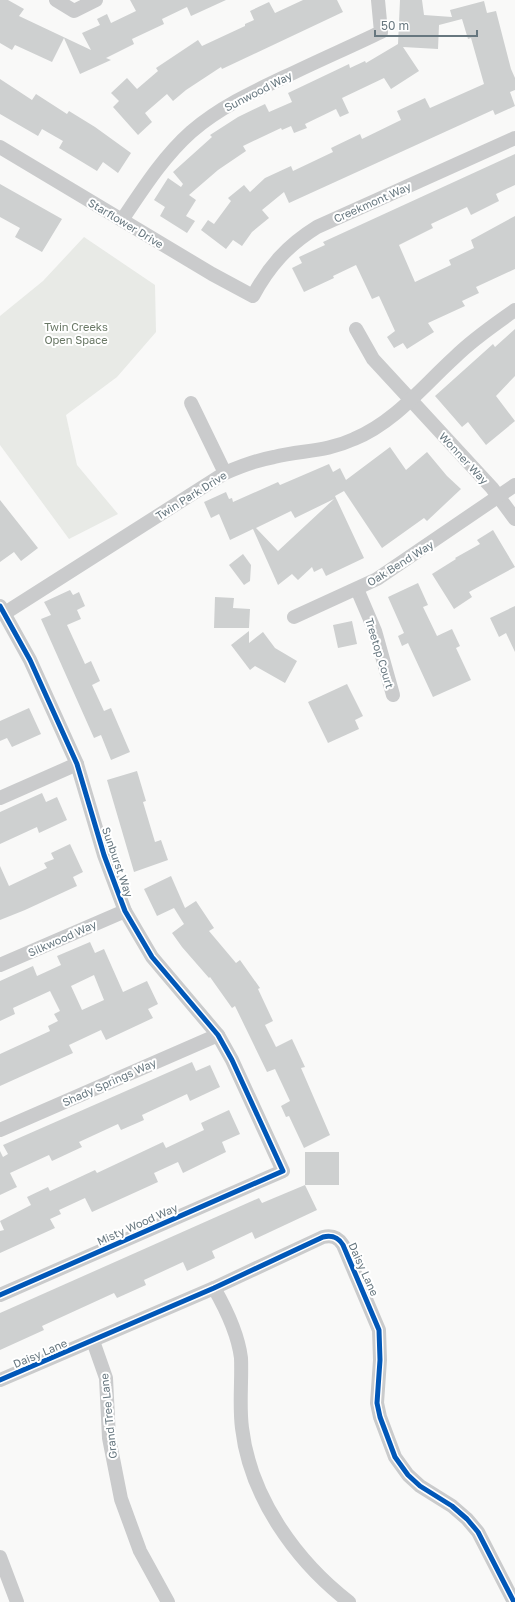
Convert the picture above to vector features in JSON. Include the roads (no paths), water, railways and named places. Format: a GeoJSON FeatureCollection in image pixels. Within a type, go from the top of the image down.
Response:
{"type":"FeatureCollection","features":[{"type":"Feature","properties":{"kind":"street"},"geometry":{"type":"LineString","coordinates":[[56,0],[74,11],[96,0]]}},
{"type":"Feature","properties":{"kind":"street","name":"Sunwood Way"},"geometry":{"type":"LineString","coordinates":[[122,220],[154,172],[172,151],[191,132],[212,115],[247,94],[381,32],[378,0]]}},
{"type":"Feature","properties":{"kind":"street","name":"Creekmont Way"},"geometry":{"type":"LineString","coordinates":[[253,296],[273,263],[300,237],[317,227],[515,138]]}},
{"type":"Feature","properties":{"kind":"street","name":"Starflower Drive"},"geometry":{"type":"LineString","coordinates":[[0,147],[212,274],[253,296]]}},
{"type":"Feature","properties":{"kind":"street","name":"Twin Park Drive"},"geometry":{"type":"LineString","coordinates":[[2,609],[225,473],[261,460],[332,447],[355,439],[376,428],[410,400],[455,356],[475,339],[515,310]]}},
{"type":"Feature","properties":{"kind":"street","name":"Wonner Way"},"geometry":{"type":"LineString","coordinates":[[356,329],[373,359],[499,497],[515,519]]}},
{"type":"Feature","properties":{"kind":"street"},"geometry":{"type":"LineString","coordinates":[[191,403],[225,473]]}},
{"type":"Feature","properties":{"kind":"street","name":"Oak Bend Way"},"geometry":{"type":"LineString","coordinates":[[294,617],[357,589],[400,565],[515,486]]}},
{"type":"Feature","properties":{"kind":"street","name":"Treetop Court"},"geometry":{"type":"LineString","coordinates":[[357,589],[375,631],[393,695]]}},
{"type":"Feature","properties":{"kind":"street","name":"Sunburst Way"},"geometry":{"type":"LineString","coordinates":[[2,609],[30,660],[77,764],[104,855],[125,911],[152,957],[218,1035],[232,1060],[283,1171]]}},
{"type":"Feature","properties":{"kind":"street"},"geometry":{"type":"LineString","coordinates":[[0,798],[77,764]]}},
{"type":"Feature","properties":{"kind":"street","name":"Silkwood Way"},"geometry":{"type":"LineString","coordinates":[[0,965],[125,911]]}},
{"type":"Feature","properties":{"kind":"street","name":"Shady Springs Way"},"geometry":{"type":"LineString","coordinates":[[0,1130],[218,1035]]}},
{"type":"Feature","properties":{"kind":"street","name":"Misty Wood Way"},"geometry":{"type":"LineString","coordinates":[[0,1295],[283,1171]]}},
{"type":"Feature","properties":{"kind":"street","name":"Daisy Lane"},"geometry":{"type":"LineString","coordinates":[[0,1380],[214,1288],[323,1237],[330,1236],[340,1240],[364,1292],[379,1330],[380,1360],[377,1403],[380,1417],[395,1457],[408,1475],[420,1486],[452,1506],[467,1519],[478,1532],[514,1602]]}},
{"type":"Feature","properties":{"kind":"street"},"geometry":{"type":"LineString","coordinates":[[214,1288],[225,1308],[236,1336],[240,1358],[242,1430],[256,1481],[272,1516],[292,1546],[317,1574],[349,1602]]}},
{"type":"Feature","properties":{"kind":"street","name":"Grand Tree Lane"},"geometry":{"type":"LineString","coordinates":[[93,1341],[106,1378],[109,1438],[122,1499],[140,1551],[168,1602]]}},
{"type":"Feature","properties":{"kind":"street"},"geometry":{"type":"LineString","coordinates":[[0,1557],[17,1602]]}},
{"type":"Feature","properties":{"kind":"park label","name":"Twin Creeks Open Space"},"geometry":{"type":"Point","coordinates":[76,332]}}]}
